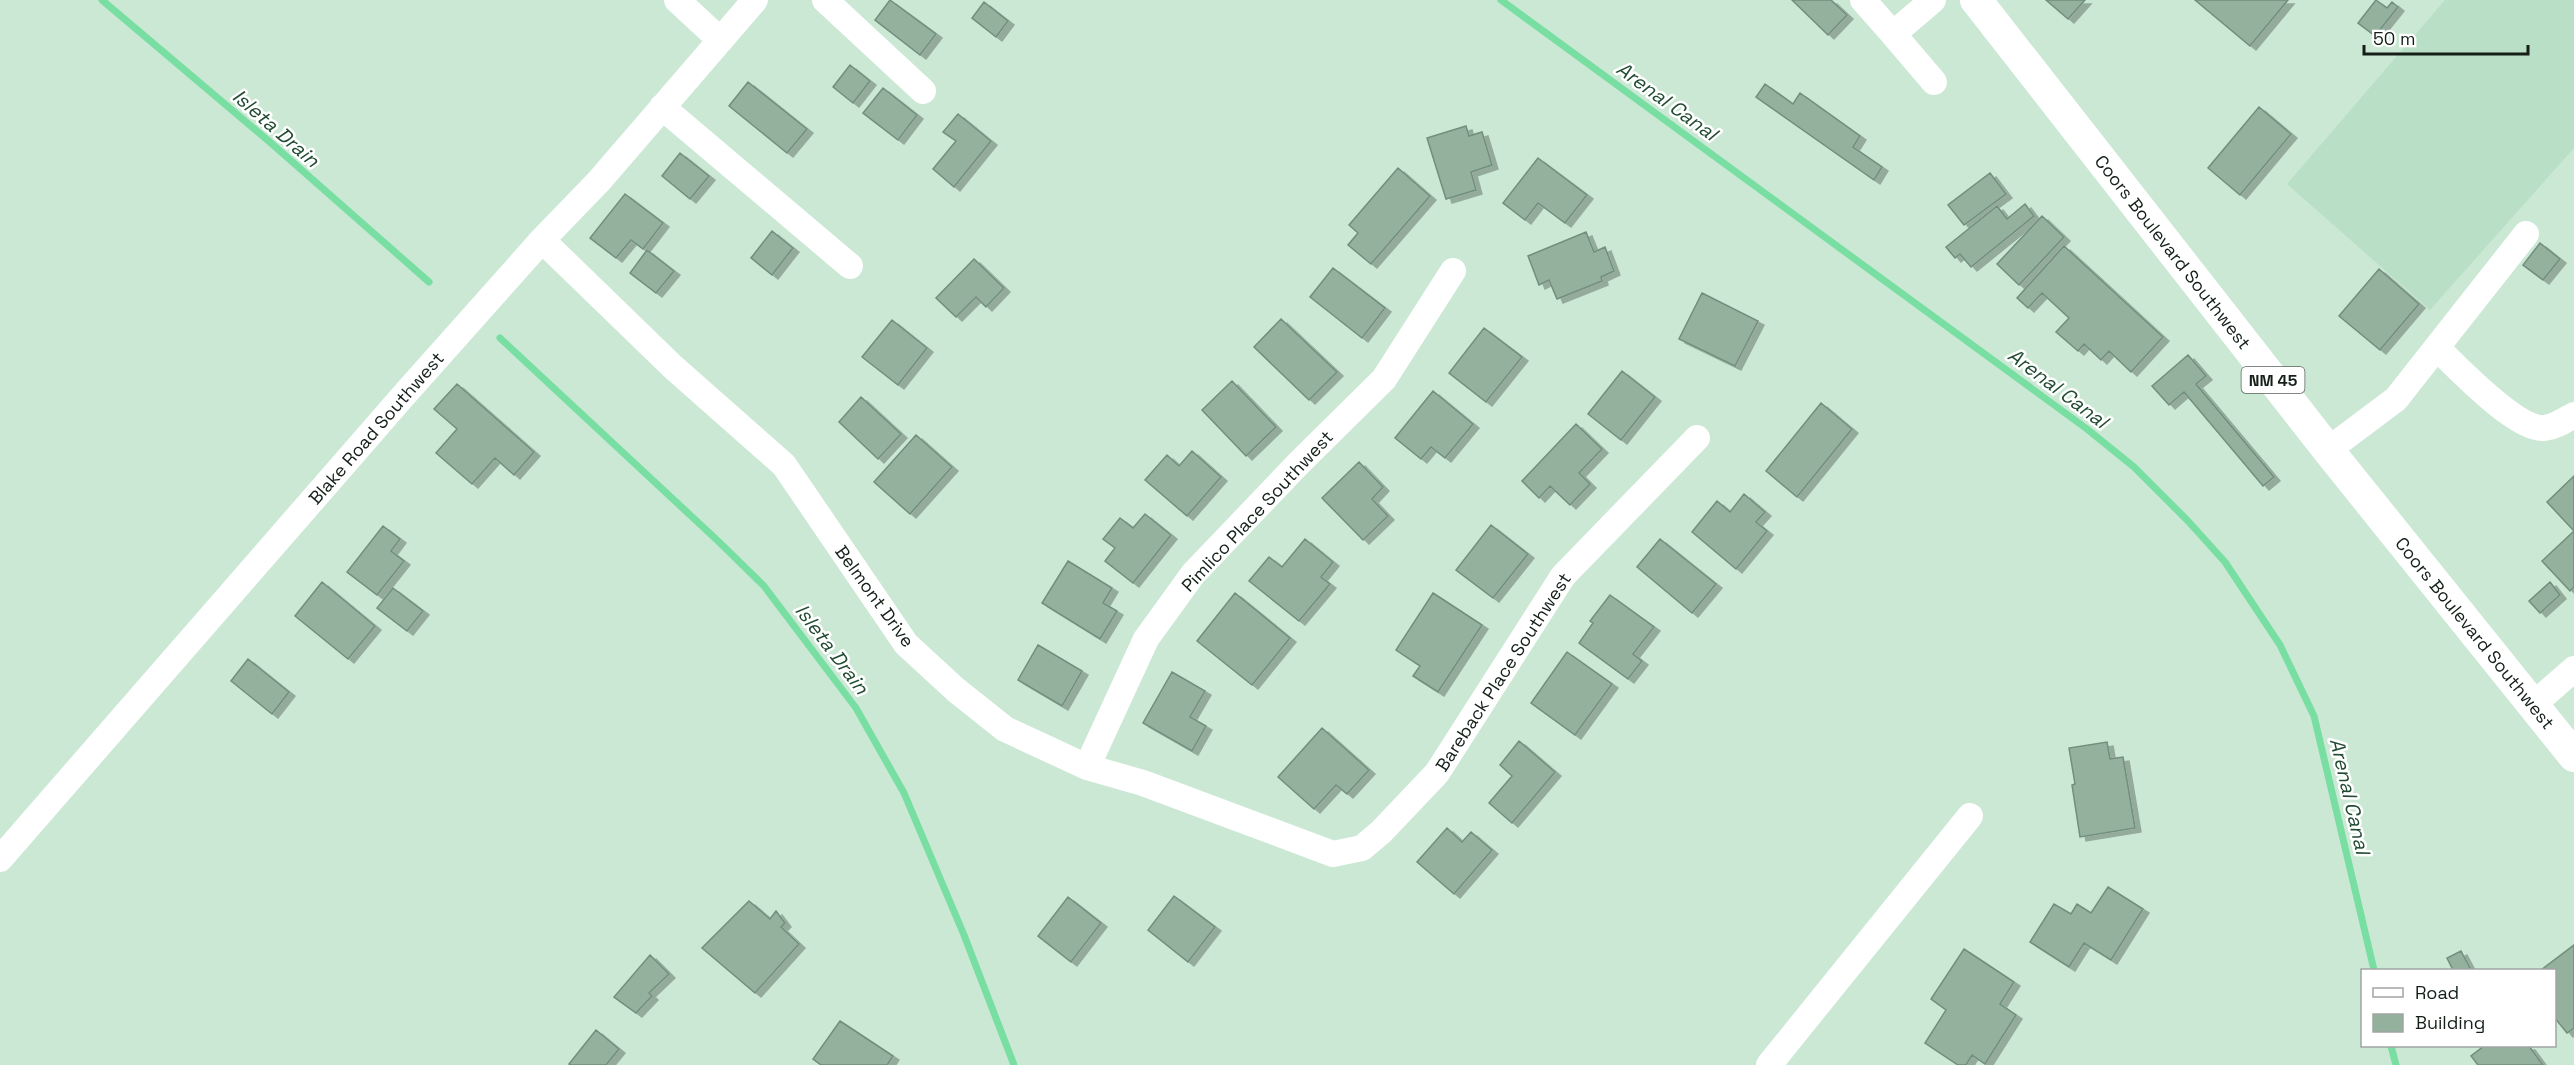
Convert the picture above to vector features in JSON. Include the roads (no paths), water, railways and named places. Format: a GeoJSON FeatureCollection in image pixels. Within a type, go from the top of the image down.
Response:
{"type":"FeatureCollection","features":[{"type":"Feature","properties":{"kind":"main road","name":"Coors Boulevard Southwest"},"geometry":{"type":"LineString","coordinates":[[1976,0],[2328,450],[2574,756]]}},
{"type":"Feature","properties":{"kind":"street"},"geometry":{"type":"LineString","coordinates":[[677,0],[720,40]]}},
{"type":"Feature","properties":{"kind":"street","name":"Blake Road Southwest"},"geometry":{"type":"LineString","coordinates":[[0,859],[542,240],[599,181],[755,0]]}},
{"type":"Feature","properties":{"kind":"street"},"geometry":{"type":"LineString","coordinates":[[825,0],[923,91]]}},
{"type":"Feature","properties":{"kind":"street"},"geometry":{"type":"LineString","coordinates":[[1863,0],[1934,82]]}},
{"type":"Feature","properties":{"kind":"street"},"geometry":{"type":"LineString","coordinates":[[1893,34],[1933,0]]}},
{"type":"Feature","properties":{"kind":"street"},"geometry":{"type":"LineString","coordinates":[[662,107],[850,266]]}},
{"type":"Feature","properties":{"kind":"street"},"geometry":{"type":"LineString","coordinates":[[2328,450],[2396,399],[2526,234]]}},
{"type":"Feature","properties":{"kind":"street","name":"Belmont Drive"},"geometry":{"type":"LineString","coordinates":[[542,240],[673,367],[784,465],[906,644],[956,690],[1005,729],[1087,767],[1143,783],[1287,838]]}},
{"type":"Feature","properties":{"kind":"street","name":"Pimlico Place Southwest"},"geometry":{"type":"LineString","coordinates":[[1087,767],[1146,639],[1193,574],[1299,463],[1384,379],[1453,271]]}},
{"type":"Feature","properties":{"kind":"street"},"geometry":{"type":"LineString","coordinates":[[2437,348],[2506,412],[2532,426],[2543,428],[2553,426],[2574,415]]}},
{"type":"Feature","properties":{"kind":"street","name":"Bareback Place Southwest"},"geometry":{"type":"LineString","coordinates":[[1287,838],[1333,854],[1362,848],[1381,832],[1437,773],[1563,576],[1696,438]]}},
{"type":"Feature","properties":{"kind":"street"},"geometry":{"type":"LineString","coordinates":[[2533,705],[2574,669]]}},
{"type":"Feature","properties":{"kind":"street"},"geometry":{"type":"LineString","coordinates":[[1769,1065],[1970,816]]}},
{"type":"Feature","properties":{"kind":"waterway","name":"Isleta Drain"},"geometry":{"type":"LineString","coordinates":[[102,0],[271,143],[429,282]]}},
{"type":"Feature","properties":{"kind":"waterway","name":"Arenal Canal"},"geometry":{"type":"LineString","coordinates":[[1501,0],[2087,429],[2134,467],[2225,562],[2280,645],[2314,716],[2374,969]]}},
{"type":"Feature","properties":{"kind":"waterway","name":"Isleta Drain"},"geometry":{"type":"LineString","coordinates":[[500,338],[764,586],[856,708],[904,793],[964,935],[1014,1065]]}},
{"type":"Feature","properties":{"kind":"waterway","name":"Arenal Canal"},"geometry":{"type":"LineString","coordinates":[[2391,1047],[2396,1065]]}}]}
